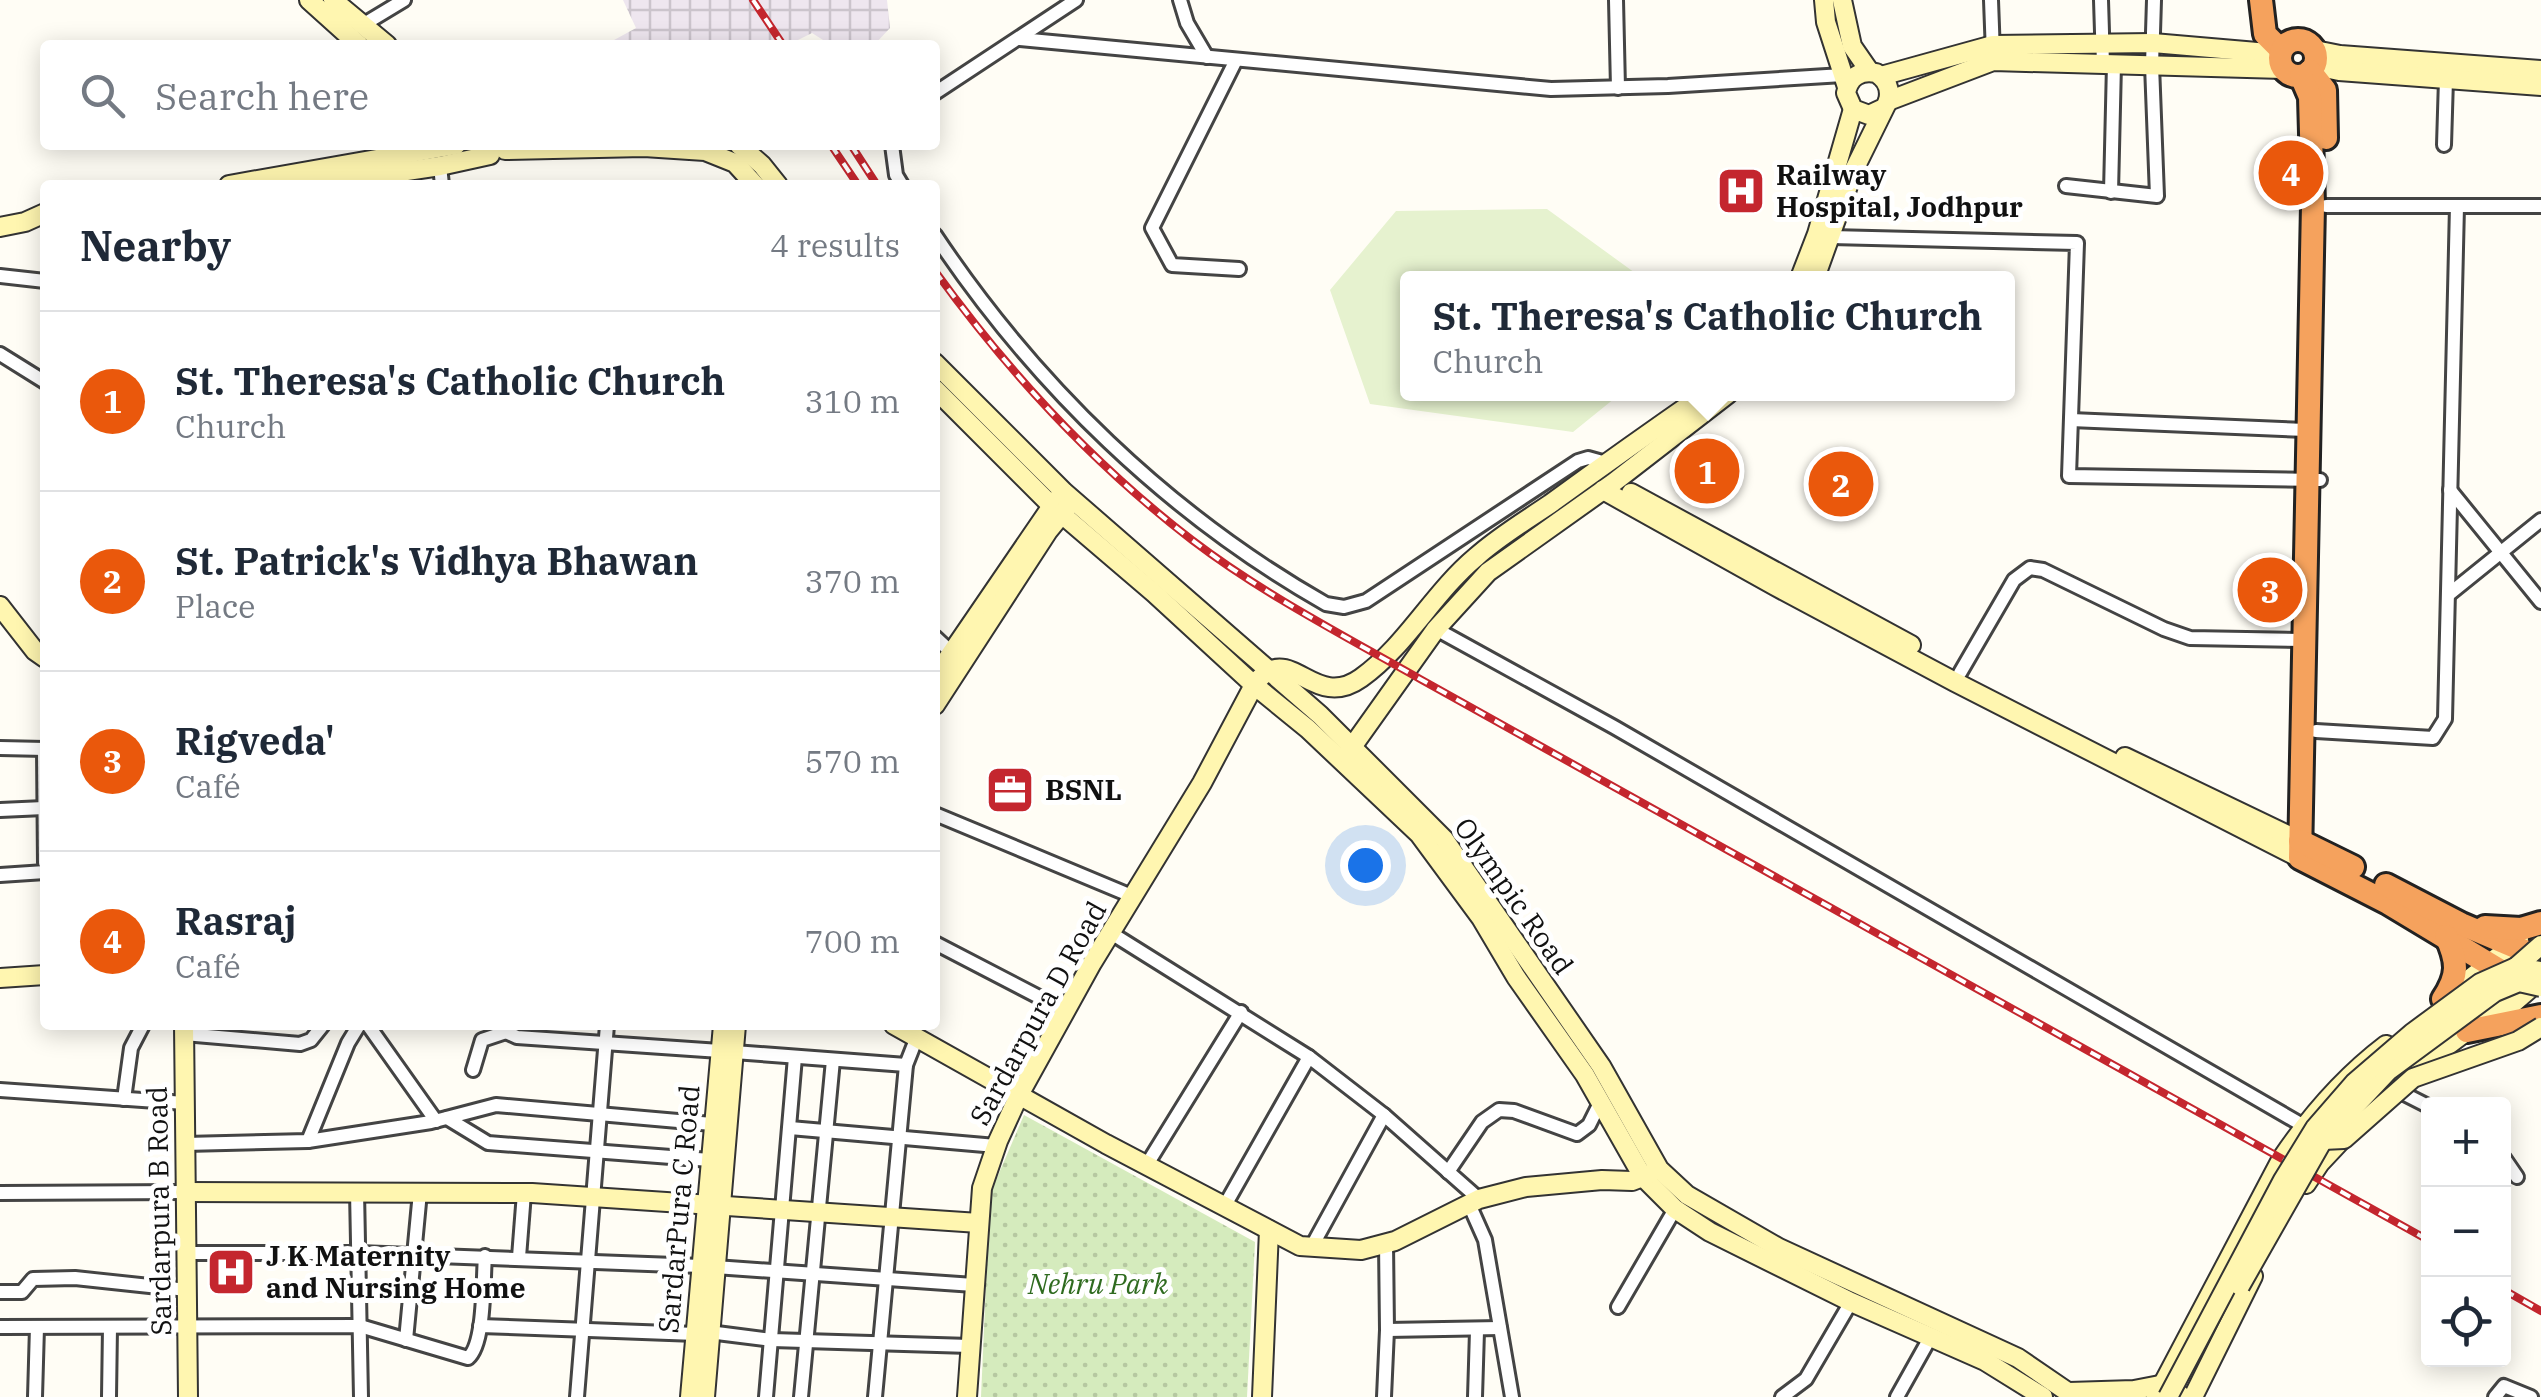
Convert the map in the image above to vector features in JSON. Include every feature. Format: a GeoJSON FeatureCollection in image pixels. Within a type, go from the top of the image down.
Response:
{"type":"FeatureCollection","features":[{"type":"Feature","properties":{"kind":"highway"},"geometry":{"type":"LineString","coordinates":[[2261,0],[2265,34],[2322,84],[2326,99],[2326,206],[2305,640],[2308,853]]}},
{"type":"Feature","properties":{"kind":"highway"},"geometry":{"type":"LineString","coordinates":[[2272,0],[2310,97],[2313,205],[2306,430],[2313,480],[2316,731],[2308,853]]}},
{"type":"Feature","properties":{"kind":"highway"},"geometry":{"type":"LineString","coordinates":[[2308,853],[2451,929],[2539,984]]}},
{"type":"Feature","properties":{"kind":"highway"},"geometry":{"type":"LineString","coordinates":[[2451,929],[2522,930],[2541,923]]}},
{"type":"Feature","properties":{"kind":"highway"},"geometry":{"type":"LineString","coordinates":[[2444,999],[2456,981],[2457,960],[2451,929]]}},
{"type":"Feature","properties":{"kind":"highway"},"geometry":{"type":"LineString","coordinates":[[2483,951],[2541,958]]}},
{"type":"Feature","properties":{"kind":"highway"},"geometry":{"type":"LineString","coordinates":[[2467,1031],[2541,1016]]}},
{"type":"Feature","properties":{"kind":"street"},"geometry":{"type":"LineString","coordinates":[[309,0],[353,40]]}},
{"type":"Feature","properties":{"kind":"street"},"geometry":{"type":"LineString","coordinates":[[333,0],[379,40]]}},
{"type":"Feature","properties":{"kind":"street"},"geometry":{"type":"LineString","coordinates":[[361,26],[404,0]]}},
{"type":"Feature","properties":{"kind":"street"},"geometry":{"type":"LineString","coordinates":[[1180,0],[1187,23],[1207,57]]}},
{"type":"Feature","properties":{"kind":"street"},"geometry":{"type":"LineString","coordinates":[[1616,0],[1618,88]]}},
{"type":"Feature","properties":{"kind":"street"},"geometry":{"type":"LineString","coordinates":[[1824,0],[1826,22],[1847,99],[1853,109],[1868,116],[1993,53],[2152,65],[2340,56],[2541,70]]}},
{"type":"Feature","properties":{"kind":"street"},"geometry":{"type":"LineString","coordinates":[[1818,271],[1853,172],[1890,90],[1852,46],[1842,0]]}},
{"type":"Feature","properties":{"kind":"street"},"geometry":{"type":"LineString","coordinates":[[1992,0],[1993,53]]}},
{"type":"Feature","properties":{"kind":"street"},"geometry":{"type":"LineString","coordinates":[[2101,0],[2102,43],[2108,64],[2111,192]]}},
{"type":"Feature","properties":{"kind":"street"},"geometry":{"type":"LineString","coordinates":[[2066,186],[2157,196],[2154,0]]}},
{"type":"Feature","properties":{"kind":"street"},"geometry":{"type":"LineString","coordinates":[[940,90],[1070,2]]}},
{"type":"Feature","properties":{"kind":"street"},"geometry":{"type":"LineString","coordinates":[[1020,39],[1552,90],[1845,81],[1856,75],[1993,53],[2102,43],[2153,43],[2297,60],[2338,71],[2541,86]]}},
{"type":"Feature","properties":{"kind":"street"},"geometry":{"type":"LineString","coordinates":[[1236,60],[1152,228],[1172,265],[1240,269]]}},
{"type":"Feature","properties":{"kind":"street"},"geometry":{"type":"LineString","coordinates":[[2444,145],[2446,79]]}},
{"type":"Feature","properties":{"kind":"street"},"geometry":{"type":"LineString","coordinates":[[1803,271],[1853,109]]}},
{"type":"Feature","properties":{"kind":"street"},"geometry":{"type":"LineString","coordinates":[[257,180],[428,150]]}},
{"type":"Feature","properties":{"kind":"street"},"geometry":{"type":"LineString","coordinates":[[384,180],[441,176],[493,150]]}},
{"type":"Feature","properties":{"kind":"street"},"geometry":{"type":"LineString","coordinates":[[705,150],[734,164],[750,180]]}},
{"type":"Feature","properties":{"kind":"street"},"geometry":{"type":"LineString","coordinates":[[745,150],[774,180]]}},
{"type":"Feature","properties":{"kind":"street"},"geometry":{"type":"LineString","coordinates":[[893,150],[899,180]]}},
{"type":"Feature","properties":{"kind":"street"},"geometry":{"type":"LineString","coordinates":[[2326,206],[2541,206]]}},
{"type":"Feature","properties":{"kind":"street"},"geometry":{"type":"LineString","coordinates":[[2316,731],[2433,738],[2445,719],[2456,206]]}},
{"type":"Feature","properties":{"kind":"street"},"geometry":{"type":"LineString","coordinates":[[0,227],[40,215]]}},
{"type":"Feature","properties":{"kind":"street"},"geometry":{"type":"LineString","coordinates":[[25,222],[40,225]]}},
{"type":"Feature","properties":{"kind":"street"},"geometry":{"type":"LineString","coordinates":[[1831,237],[2077,243],[2068,476],[2313,480]]}},
{"type":"Feature","properties":{"kind":"street"},"geometry":{"type":"LineString","coordinates":[[940,242],[1003,330],[1092,426],[1198,518],[1326,604],[1344,607],[1366,600],[1578,462],[1588,458],[1618,462]]}},
{"type":"Feature","properties":{"kind":"street"},"geometry":{"type":"LineString","coordinates":[[0,276],[40,280]]}},
{"type":"Feature","properties":{"kind":"street"},"geometry":{"type":"LineString","coordinates":[[0,354],[40,379]]}},
{"type":"Feature","properties":{"kind":"street","name":"Olympic Road"},"geometry":{"type":"LineString","coordinates":[[940,369],[1062,503]]}},
{"type":"Feature","properties":{"kind":"street","name":"Olympic Road"},"geometry":{"type":"LineString","coordinates":[[940,393],[1062,503],[1154,593],[1347,753],[1468,873],[1600,1066],[1651,1173],[1719,1216],[1858,1287],[1996,1346],[2072,1394]]}},
{"type":"Feature","properties":{"kind":"street"},"geometry":{"type":"LineString","coordinates":[[1347,753],[1436,629],[1488,572],[1608,486],[1618,462],[1696,401]]}},
{"type":"Feature","properties":{"kind":"street"},"geometry":{"type":"LineString","coordinates":[[1259,678],[1281,668],[1317,686],[1340,688],[1361,678],[1402,640],[1439,592],[1478,555],[1717,401]]}},
{"type":"Feature","properties":{"kind":"street"},"geometry":{"type":"LineString","coordinates":[[2071,420],[2306,430]]}},
{"type":"Feature","properties":{"kind":"street"},"geometry":{"type":"LineString","coordinates":[[1608,486],[2308,853]]}},
{"type":"Feature","properties":{"kind":"street"},"geometry":{"type":"LineString","coordinates":[[1608,486],[1775,586],[1955,682],[2308,853]]}},
{"type":"Feature","properties":{"kind":"street"},"geometry":{"type":"LineString","coordinates":[[2450,490],[2541,602]]}},
{"type":"Feature","properties":{"kind":"street"},"geometry":{"type":"LineString","coordinates":[[940,668],[1062,503]]}},
{"type":"Feature","properties":{"kind":"street"},"geometry":{"type":"LineString","coordinates":[[940,696],[1062,503]]}},
{"type":"Feature","properties":{"kind":"street"},"geometry":{"type":"LineString","coordinates":[[2448,596],[2541,520]]}},
{"type":"Feature","properties":{"kind":"street"},"geometry":{"type":"LineString","coordinates":[[1960,672],[2014,580],[2030,568],[2044,570],[2190,638],[2305,640]]}},
{"type":"Feature","properties":{"kind":"street"},"geometry":{"type":"LineString","coordinates":[[0,606],[40,652]]}},
{"type":"Feature","properties":{"kind":"street"},"geometry":{"type":"LineString","coordinates":[[1436,629],[1614,727],[2304,1126]]}},
{"type":"Feature","properties":{"kind":"street"},"geometry":{"type":"LineString","coordinates":[[940,642],[951,652]]}},
{"type":"Feature","properties":{"kind":"street","name":"Sardarpura D Road"},"geometry":{"type":"LineString","coordinates":[[967,1397],[982,1188],[996,1146],[1019,1094],[1202,784],[1259,678]]}},
{"type":"Feature","properties":{"kind":"street"},"geometry":{"type":"LineString","coordinates":[[0,748],[40,748]]}},
{"type":"Feature","properties":{"kind":"street"},"geometry":{"type":"LineString","coordinates":[[0,810],[40,808]]}},
{"type":"Feature","properties":{"kind":"street"},"geometry":{"type":"LineString","coordinates":[[940,816],[1134,897]]}},
{"type":"Feature","properties":{"kind":"street","name":"Olympic Road"},"geometry":{"type":"LineString","coordinates":[[1424,828],[1516,977],[1585,1075],[1599,1105],[1675,1209],[1710,1232],[1851,1302],[1985,1361],[2044,1397]]}},
{"type":"Feature","properties":{"kind":"street"},"geometry":{"type":"LineString","coordinates":[[0,875],[40,872]]}},
{"type":"Feature","properties":{"kind":"street"},"geometry":{"type":"LineString","coordinates":[[2163,1393],[2315,1128],[2355,1082],[2514,956],[2541,923]]}},
{"type":"Feature","properties":{"kind":"street"},"geometry":{"type":"LineString","coordinates":[[1111,933],[1309,1057],[1384,1114],[1474,1201],[1485,1240],[1512,1397]]}},
{"type":"Feature","properties":{"kind":"street"},"geometry":{"type":"LineString","coordinates":[[2514,956],[2541,945]]}},
{"type":"Feature","properties":{"kind":"street"},"geometry":{"type":"LineString","coordinates":[[940,946],[1066,1012]]}},
{"type":"Feature","properties":{"kind":"street"},"geometry":{"type":"LineString","coordinates":[[2163,1393],[2256,1206],[2304,1126],[2356,1068],[2444,999],[2483,951]]}},
{"type":"Feature","properties":{"kind":"street"},"geometry":{"type":"LineString","coordinates":[[2514,956],[2539,984]]}},
{"type":"Feature","properties":{"kind":"street"},"geometry":{"type":"LineString","coordinates":[[0,978],[40,975]]}},
{"type":"Feature","properties":{"kind":"street"},"geometry":{"type":"LineString","coordinates":[[2072,1394],[2134,1390],[2182,1397],[2324,1140],[2388,1071],[2495,992],[2519,982],[2539,984]]}},
{"type":"Feature","properties":{"kind":"street"},"geometry":{"type":"LineString","coordinates":[[2193,1397],[2234,1312],[2320,1163],[2389,1088],[2539,984]]}},
{"type":"Feature","properties":{"kind":"street"},"geometry":{"type":"LineString","coordinates":[[2444,999],[2467,1031]]}},
{"type":"Feature","properties":{"kind":"street"},"geometry":{"type":"LineString","coordinates":[[1146,1166],[1241,1012]]}},
{"type":"Feature","properties":{"kind":"street"},"geometry":{"type":"LineString","coordinates":[[2324,1140],[2344,1139],[2414,1078],[2518,1041],[2541,1027]]}},
{"type":"Feature","properties":{"kind":"street"},"geometry":{"type":"LineString","coordinates":[[124,1099],[131,1048],[140,1030]]}},
{"type":"Feature","properties":{"kind":"street"},"geometry":{"type":"LineString","coordinates":[[184,1030],[300,1044],[311,1040],[319,1030]]}},
{"type":"Feature","properties":{"kind":"street","name":"Sardarpura B Road"},"geometry":{"type":"LineString","coordinates":[[184,1030],[188,1397]]}},
{"type":"Feature","properties":{"kind":"street"},"geometry":{"type":"LineString","coordinates":[[308,1141],[357,1030]]}},
{"type":"Feature","properties":{"kind":"street"},"geometry":{"type":"LineString","coordinates":[[372,1030],[442,1120],[488,1143],[710,1160]]}},
{"type":"Feature","properties":{"kind":"street"},"geometry":{"type":"LineString","coordinates":[[473,1070],[482,1040],[504,1030]]}},
{"type":"Feature","properties":{"kind":"street"},"geometry":{"type":"LineString","coordinates":[[507,1030],[517,1038],[906,1065]]}},
{"type":"Feature","properties":{"kind":"street"},"geometry":{"type":"LineString","coordinates":[[577,1397],[607,1030]]}},
{"type":"Feature","properties":{"kind":"street","name":"SardarPura C Road"},"geometry":{"type":"LineString","coordinates":[[690,1397],[702,1333],[714,1204],[727,1052],[724,1030]]}},
{"type":"Feature","properties":{"kind":"street","name":"SardarPura C Road"},"geometry":{"type":"LineString","coordinates":[[714,1204],[712,1124],[734,1030]]}},
{"type":"Feature","properties":{"kind":"street"},"geometry":{"type":"LineString","coordinates":[[904,1030],[1146,1166],[1300,1246],[1361,1250],[1386,1243],[1474,1201],[1526,1187],[1632,1181],[1651,1173]]}},
{"type":"Feature","properties":{"kind":"street"},"geometry":{"type":"LineString","coordinates":[[874,1397],[906,1065],[916,1036]]}},
{"type":"Feature","properties":{"kind":"street"},"geometry":{"type":"LineString","coordinates":[[766,1397],[795,1057]]}},
{"type":"Feature","properties":{"kind":"street"},"geometry":{"type":"LineString","coordinates":[[1224,1207],[1309,1057]]}},
{"type":"Feature","properties":{"kind":"street"},"geometry":{"type":"LineString","coordinates":[[801,1397],[833,1060]]}},
{"type":"Feature","properties":{"kind":"street"},"geometry":{"type":"LineString","coordinates":[[2356,1068],[2421,1103]]}},
{"type":"Feature","properties":{"kind":"street"},"geometry":{"type":"LineString","coordinates":[[0,1090],[185,1103]]}},
{"type":"Feature","properties":{"kind":"street"},"geometry":{"type":"LineString","coordinates":[[185,1144],[308,1141],[442,1120],[496,1105],[712,1124]]}},
{"type":"Feature","properties":{"kind":"street"},"geometry":{"type":"LineString","coordinates":[[1448,1172],[1482,1122],[1498,1110],[1514,1111],[1577,1134],[1589,1125],[1599,1105]]}},
{"type":"Feature","properties":{"kind":"street"},"geometry":{"type":"LineString","coordinates":[[1311,1248],[1384,1114]]}},
{"type":"Feature","properties":{"kind":"street"},"geometry":{"type":"LineString","coordinates":[[790,1128],[996,1146]]}},
{"type":"Feature","properties":{"kind":"street"},"geometry":{"type":"LineString","coordinates":[[2511,1169],[2517,1178]]}},
{"type":"Feature","properties":{"kind":"street"},"geometry":{"type":"LineString","coordinates":[[358,1191],[361,1397]]}},
{"type":"Feature","properties":{"kind":"street"},"geometry":{"type":"LineString","coordinates":[[406,1340],[420,1192]]}},
{"type":"Feature","properties":{"kind":"street"},"geometry":{"type":"LineString","coordinates":[[0,1193],[524,1194],[979,1223]]}},
{"type":"Feature","properties":{"kind":"street"},"geometry":{"type":"LineString","coordinates":[[519,1257],[524,1194]]}},
{"type":"Feature","properties":{"kind":"street"},"geometry":{"type":"LineString","coordinates":[[1618,1307],[1675,1209]]}},
{"type":"Feature","properties":{"kind":"street"},"geometry":{"type":"LineString","coordinates":[[1262,1397],[1269,1230]]}},
{"type":"Feature","properties":{"kind":"street"},"geometry":{"type":"LineString","coordinates":[[1384,1397],[1388,1330],[1386,1243]]}},
{"type":"Feature","properties":{"kind":"street"},"geometry":{"type":"LineString","coordinates":[[186,1252],[589,1259],[974,1285]]}},
{"type":"Feature","properties":{"kind":"street"},"geometry":{"type":"LineString","coordinates":[[0,1327],[360,1326],[468,1358],[474,1352],[480,1326],[484,1256]]}},
{"type":"Feature","properties":{"kind":"street"},"geometry":{"type":"LineString","coordinates":[[0,1292],[22,1292],[34,1279],[59,1278],[187,1290]]}},
{"type":"Feature","properties":{"kind":"street"},"geometry":{"type":"LineString","coordinates":[[1782,1397],[1806,1379],[1851,1302]]}},
{"type":"Feature","properties":{"kind":"street"},"geometry":{"type":"LineString","coordinates":[[109,1397],[110,1326]]}},
{"type":"Feature","properties":{"kind":"street"},"geometry":{"type":"LineString","coordinates":[[480,1326],[970,1346]]}},
{"type":"Feature","properties":{"kind":"street"},"geometry":{"type":"LineString","coordinates":[[35,1397],[37,1327]]}},
{"type":"Feature","properties":{"kind":"street"},"geometry":{"type":"LineString","coordinates":[[1388,1330],[1500,1328]]}},
{"type":"Feature","properties":{"kind":"street"},"geometry":{"type":"LineString","coordinates":[[1474,1397],[1477,1330]]}},
{"type":"Feature","properties":{"kind":"street","name":"SardarPura C Road"},"geometry":{"type":"LineString","coordinates":[[702,1333],[705,1397]]}},
{"type":"Feature","properties":{"kind":"street"},"geometry":{"type":"LineString","coordinates":[[1897,1397],[1930,1338]]}},
{"type":"Feature","properties":{"kind":"street"},"geometry":{"type":"LineString","coordinates":[[2495,1397],[2504,1386],[2531,1397]]}},
{"type":"Feature","properties":{"kind":"shaded area"},"geometry":{"type":"Polygon","coordinates":[[[623,0],[887,0],[890,28],[879,40],[823,40],[812,33],[798,40],[614,40],[636,28],[623,0]]]}},
{"type":"Feature","properties":{"kind":"green space"},"geometry":{"type":"Polygon","coordinates":[[[1547,209],[1632,271],[1400,271],[1400,401],[1611,401],[1573,432],[1370,404],[1330,290],[1396,211],[1547,209]]]}},
{"type":"Feature","properties":{"kind":"green space","name":"Nehru Park"},"geometry":{"type":"Polygon","coordinates":[[[1024,1115],[1255,1242],[1247,1397],[981,1397],[990,1194],[1024,1115]]]}},
{"type":"Feature","properties":{"kind":"railway"},"geometry":{"type":"LineString","coordinates":[[753,0],[780,40]]}},
{"type":"Feature","properties":{"kind":"railway"},"geometry":{"type":"LineString","coordinates":[[834,150],[855,180]]}},
{"type":"Feature","properties":{"kind":"railway"},"geometry":{"type":"LineString","coordinates":[[854,150],[874,180]]}},
{"type":"Feature","properties":{"kind":"railway"},"geometry":{"type":"LineString","coordinates":[[940,277],[1023,381],[1087,448],[1156,511],[1247,578],[1420,679],[2421,1236]]}},
{"type":"Feature","properties":{"kind":"railway"},"geometry":{"type":"LineString","coordinates":[[2511,1294],[2541,1311]]}},
{"type":"Feature","properties":{"kind":"place","name":"Rasraj"},"geometry":{"type":"Point","coordinates":[2291,173]}},
{"type":"Feature","properties":{"kind":"place","name":"Railway Hospital, Jodhpur"},"geometry":{"type":"Point","coordinates":[1741,191]}},
{"type":"Feature","properties":{"kind":"place","name":"St. Theresa's Catholic Church"},"geometry":{"type":"Point","coordinates":[1707,471]}},
{"type":"Feature","properties":{"kind":"place","name":"St. Patrick's Vidhya Bhawan"},"geometry":{"type":"Point","coordinates":[1841,484]}},
{"type":"Feature","properties":{"kind":"place","name":"Rigveda'"},"geometry":{"type":"Point","coordinates":[2270,590]}},
{"type":"Feature","properties":{"kind":"place","name":"BSNL"},"geometry":{"type":"Point","coordinates":[1010,790]}},
{"type":"Feature","properties":{"kind":"place","name":"J K Maternity and Nursing Home"},"geometry":{"type":"Point","coordinates":[231,1272]}}]}
